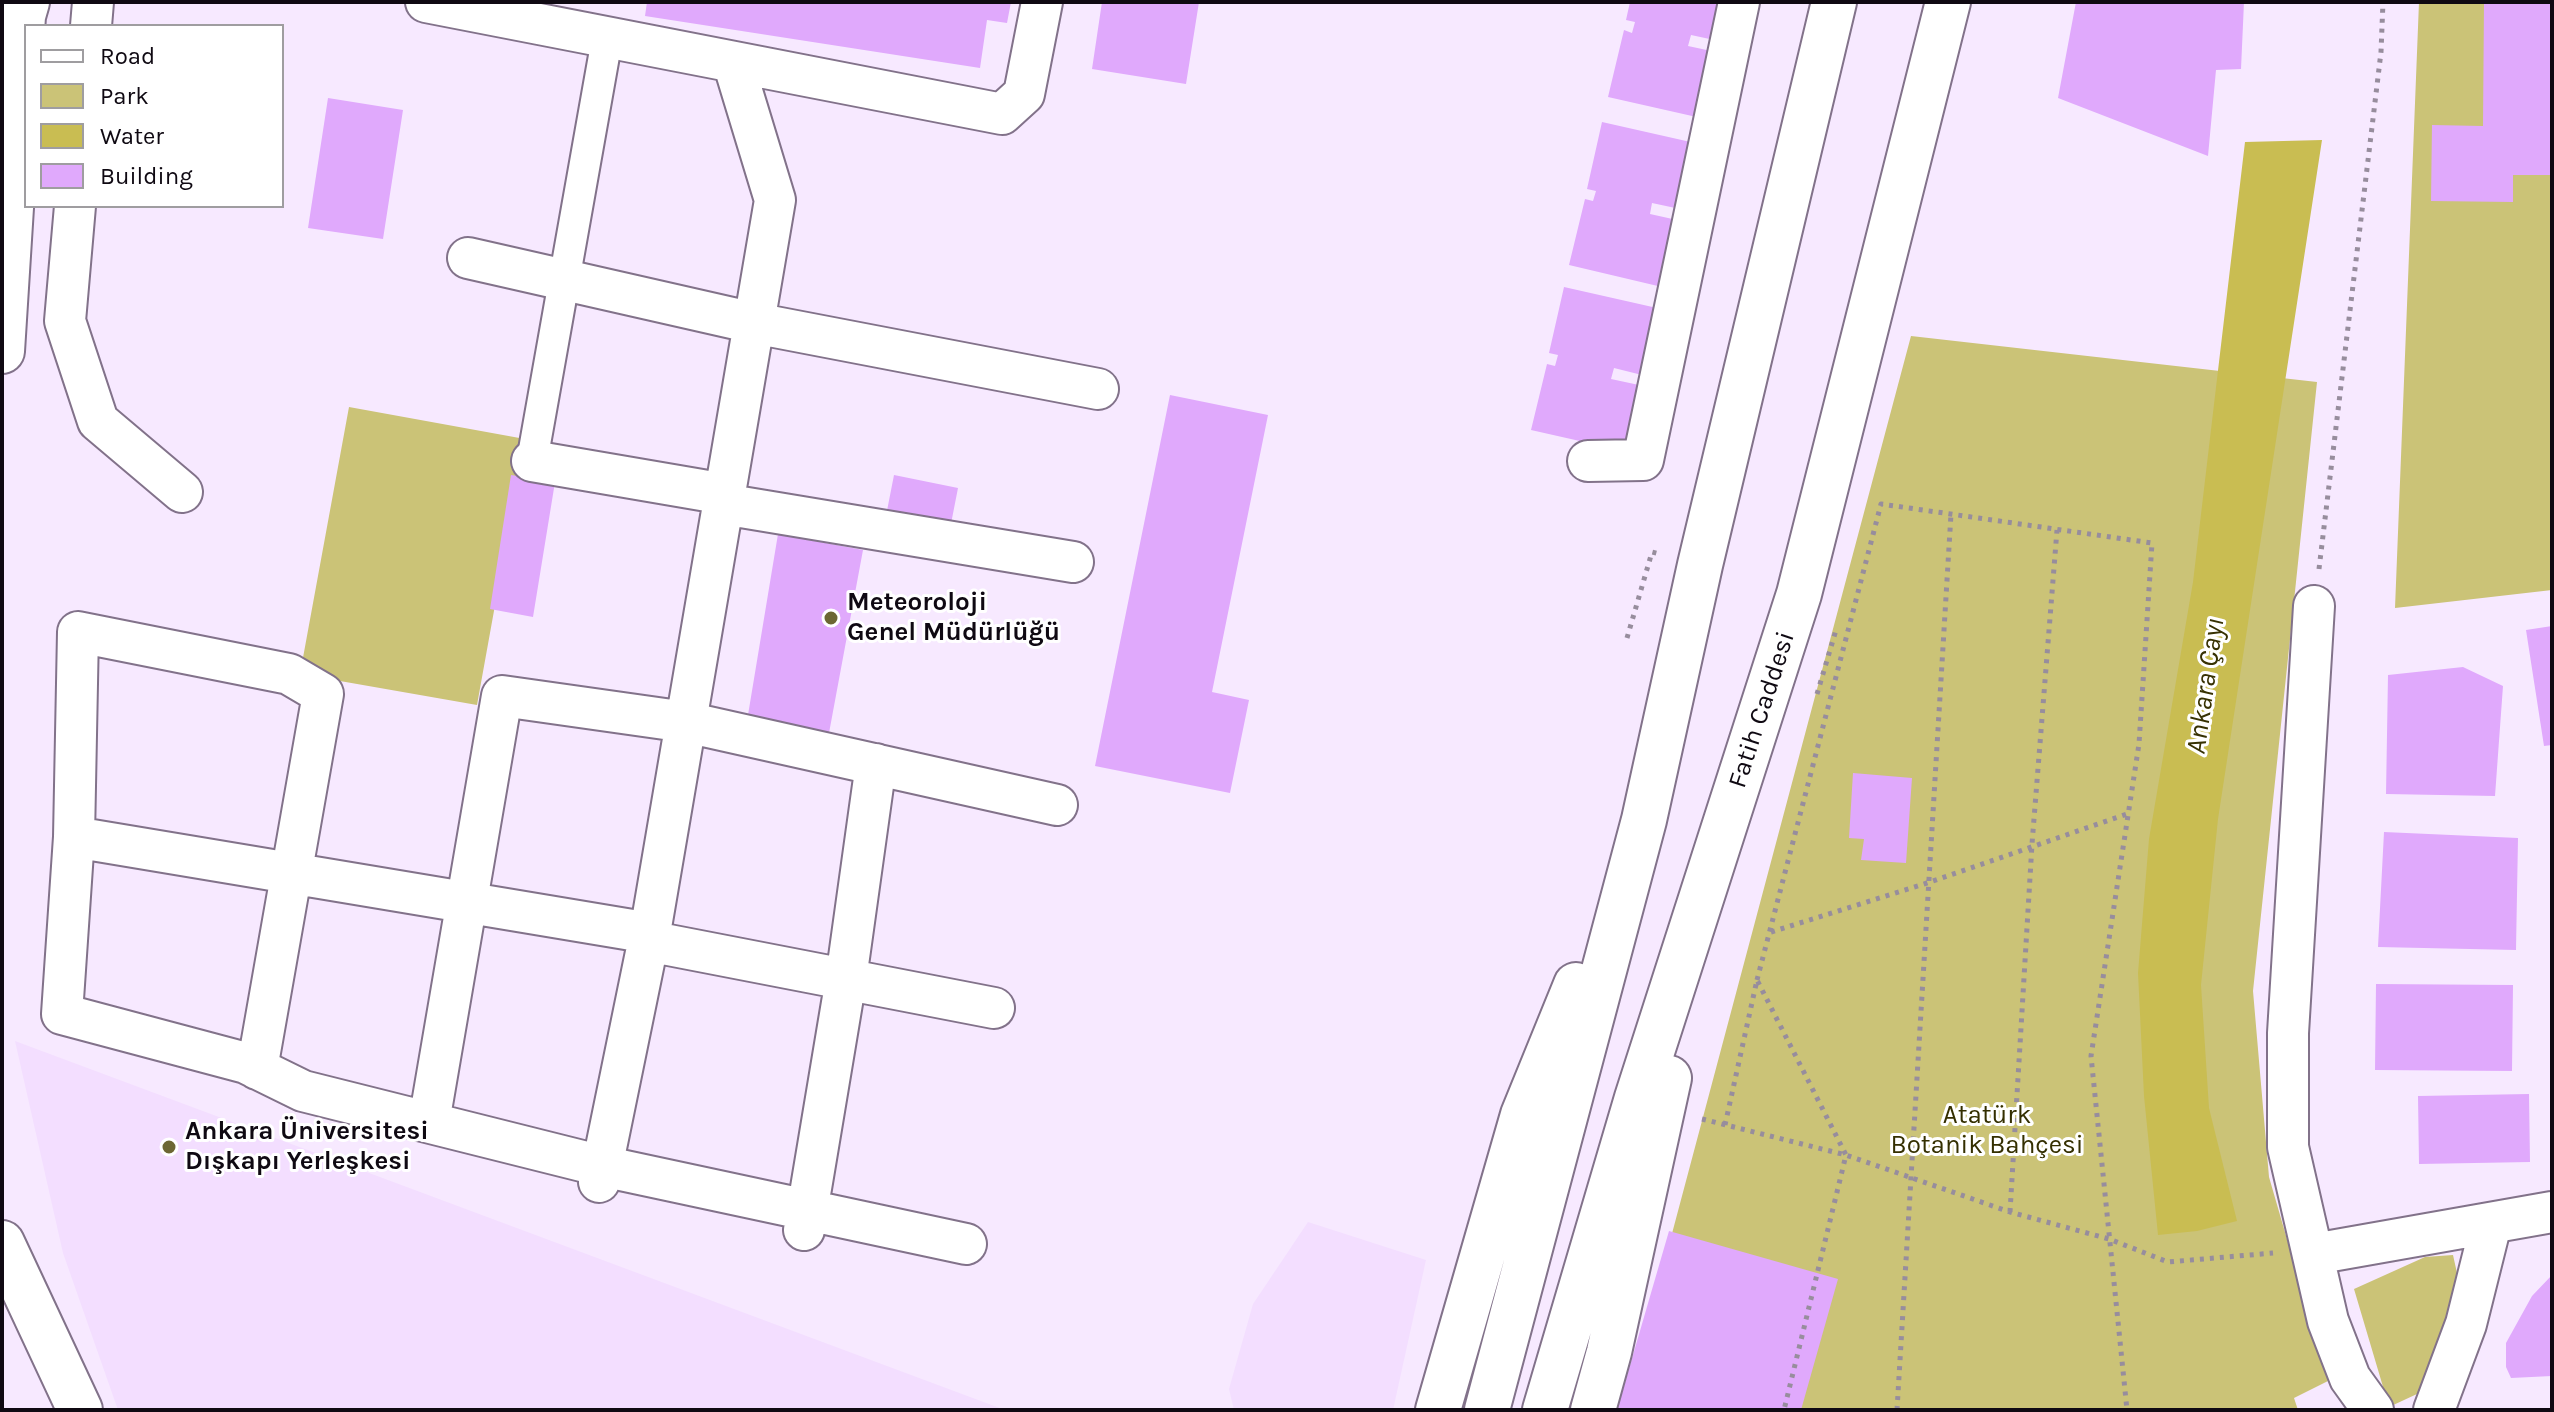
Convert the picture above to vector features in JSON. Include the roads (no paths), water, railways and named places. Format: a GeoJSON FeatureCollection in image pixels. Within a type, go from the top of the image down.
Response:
{"type":"FeatureCollection","features":[{"type":"Feature","properties":{"kind":"main road"},"geometry":{"type":"LineString","coordinates":[[2,351],[23,16],[27,2]]}},
{"type":"Feature","properties":{"kind":"main road"},"geometry":{"type":"LineString","coordinates":[[1487,1410],[1644,820],[1700,565],[1834,2]]}},
{"type":"Feature","properties":{"kind":"main road","name":"Fatih Caddesi"},"geometry":{"type":"LineString","coordinates":[[1545,1410],[1699,906],[1799,594],[1948,2]]}},
{"type":"Feature","properties":{"kind":"main road"},"geometry":{"type":"LineString","coordinates":[[1438,1410],[1523,1115],[1644,820]]}},
{"type":"Feature","properties":{"kind":"main road"},"geometry":{"type":"LineString","coordinates":[[1593,1410],[1656,1146],[1699,906]]}},
{"type":"Feature","properties":{"kind":"main road"},"geometry":{"type":"LineString","coordinates":[[2,1243],[80,1410]]}},
{"type":"Feature","properties":{"kind":"main road"},"geometry":{"type":"LineString","coordinates":[[2,1257],[52,1410]]}},
{"type":"Feature","properties":{"kind":"street"},"geometry":{"type":"LineString","coordinates":[[91,24],[93,2]]}},
{"type":"Feature","properties":{"kind":"street"},"geometry":{"type":"LineString","coordinates":[[426,2],[734,65],[1002,114],[1024,94],[1042,2]]}},
{"type":"Feature","properties":{"kind":"street"},"geometry":{"type":"LineString","coordinates":[[1588,461],[1643,460],[1739,2]]}},
{"type":"Feature","properties":{"kind":"street"},"geometry":{"type":"LineString","coordinates":[[607,39],[532,461],[1073,562]]}},
{"type":"Feature","properties":{"kind":"street"},"geometry":{"type":"LineString","coordinates":[[600,1174],[649,937],[775,200],[734,65]]}},
{"type":"Feature","properties":{"kind":"street"},"geometry":{"type":"LineString","coordinates":[[75,208],[65,321],[98,421],[182,492]]}},
{"type":"Feature","properties":{"kind":"street"},"geometry":{"type":"LineString","coordinates":[[468,258],[754,323],[1098,389]]}},
{"type":"Feature","properties":{"kind":"street"},"geometry":{"type":"LineString","coordinates":[[2314,606],[2288,1033],[2288,1147],[2294,1253],[2328,1321],[2350,1378],[2373,1410]]}},
{"type":"Feature","properties":{"kind":"street"},"geometry":{"type":"LineString","coordinates":[[257,1069],[323,694],[289,674],[78,632],[74,837],[62,1014],[257,1069],[303,1091],[429,1122],[600,1174],[805,1220],[966,1244]]}},
{"type":"Feature","properties":{"kind":"street"},"geometry":{"type":"LineString","coordinates":[[429,1122],[502,696],[686,722],[1057,805]]}},
{"type":"Feature","properties":{"kind":"street"},"geometry":{"type":"LineString","coordinates":[[805,1220],[846,979],[876,764]]}},
{"type":"Feature","properties":{"kind":"street"},"geometry":{"type":"LineString","coordinates":[[74,837],[466,902],[994,1008]]}},
{"type":"Feature","properties":{"kind":"street"},"geometry":{"type":"LineString","coordinates":[[2294,1253],[2552,1212]]}},
{"type":"Feature","properties":{"kind":"street"},"geometry":{"type":"LineString","coordinates":[[2434,1410],[2466,1324],[2491,1224]]}},
{"type":"Feature","properties":{"kind":"water","name":"Ankara Çayı"},"geometry":{"type":"Polygon","coordinates":[[[2322,140],[2218,819],[2201,985],[2209,1108],[2237,1221],[2197,1231],[2158,1235],[2144,1096],[2138,973],[2149,839],[2193,582],[2245,142],[2322,140]]]}},
{"type":"Feature","properties":{"kind":"place","name":"Meteoroloji Genel Müdürlüğü"},"geometry":{"type":"Point","coordinates":[831,618]}},
{"type":"Feature","properties":{"kind":"place","name":"Ankara Üniversitesi Dışkapı Yerleşkesi"},"geometry":{"type":"Point","coordinates":[169,1147]}},
{"type":"Feature","properties":{"kind":"park label","name":"Atatürk Botanik Bahçesi"},"geometry":{"type":"Point","coordinates":[1987,1131]}}]}
